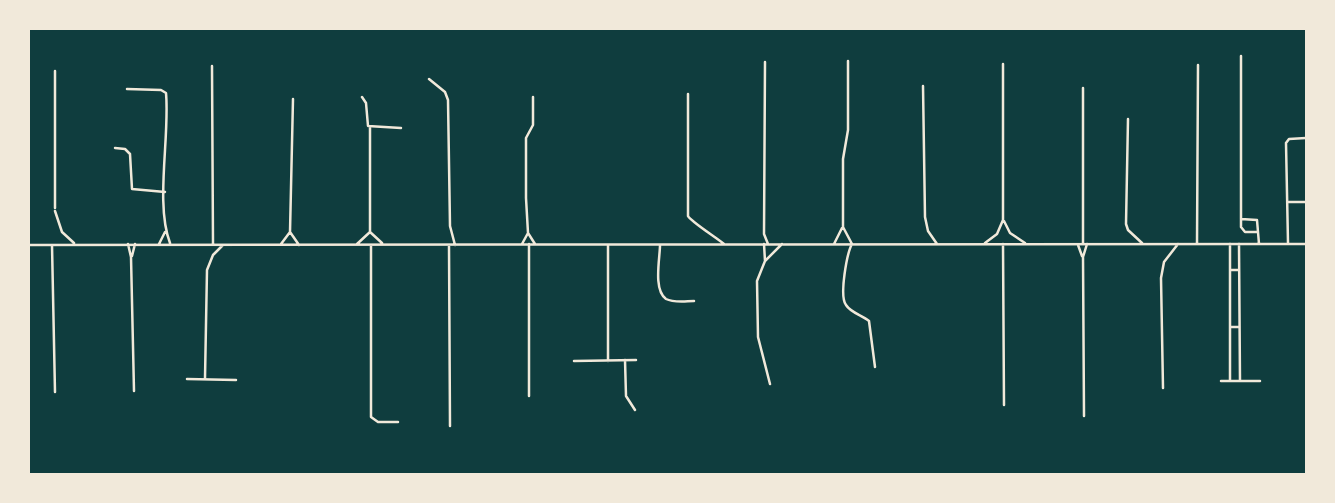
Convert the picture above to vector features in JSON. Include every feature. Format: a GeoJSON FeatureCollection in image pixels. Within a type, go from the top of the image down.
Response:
{"type":"FeatureCollection","features":[{"type":"Feature","properties":{"kind":"street"},"geometry":{"type":"LineString","coordinates":[[1241,56],[1241,219],[1243,231],[1258,232]]}},
{"type":"Feature","properties":{"kind":"street"},"geometry":{"type":"LineString","coordinates":[[848,61],[848,130],[843,159],[843,227],[852,244],[847,257],[844,302],[848,308],[869,321],[875,367]]}},
{"type":"Feature","properties":{"kind":"street"},"geometry":{"type":"LineString","coordinates":[[765,62],[764,234],[762,244],[765,262]]}},
{"type":"Feature","properties":{"kind":"street"},"geometry":{"type":"LineString","coordinates":[[984,244],[997,234],[1003,220],[1003,64]]}},
{"type":"Feature","properties":{"kind":"street"},"geometry":{"type":"LineString","coordinates":[[1197,244],[1198,65]]}},
{"type":"Feature","properties":{"kind":"street"},"geometry":{"type":"LineString","coordinates":[[212,66],[213,244]]}},
{"type":"Feature","properties":{"kind":"street"},"geometry":{"type":"LineString","coordinates":[[55,70],[55,209],[62,232],[75,244]]}},
{"type":"Feature","properties":{"kind":"street"},"geometry":{"type":"LineString","coordinates":[[429,79],[445,92],[448,100],[450,226],[455,245]]}},
{"type":"Feature","properties":{"kind":"street"},"geometry":{"type":"LineString","coordinates":[[923,86],[925,217],[928,232],[937,244]]}},
{"type":"Feature","properties":{"kind":"street"},"geometry":{"type":"LineString","coordinates":[[1083,88],[1085,244],[1083,257],[1084,416]]}},
{"type":"Feature","properties":{"kind":"street"},"geometry":{"type":"LineString","coordinates":[[127,89],[162,90],[166,93],[165,232],[170,244]]}},
{"type":"Feature","properties":{"kind":"street"},"geometry":{"type":"LineString","coordinates":[[688,94],[688,216],[692,222],[703,226],[725,244]]}},
{"type":"Feature","properties":{"kind":"street"},"geometry":{"type":"LineString","coordinates":[[362,97],[366,103],[367,125],[370,128],[370,232],[383,244]]}},
{"type":"Feature","properties":{"kind":"street"},"geometry":{"type":"LineString","coordinates":[[522,244],[528,233],[526,138],[533,126],[533,97]]}},
{"type":"Feature","properties":{"kind":"street"},"geometry":{"type":"LineString","coordinates":[[281,244],[290,232],[293,100]]}},
{"type":"Feature","properties":{"kind":"street"},"geometry":{"type":"LineString","coordinates":[[1128,120],[1126,224],[1128,230],[1143,244]]}},
{"type":"Feature","properties":{"kind":"street"},"geometry":{"type":"LineString","coordinates":[[370,128],[401,128]]}},
{"type":"Feature","properties":{"kind":"street"},"geometry":{"type":"LineString","coordinates":[[1288,243],[1289,202],[1285,196],[1286,141],[1306,138]]}},
{"type":"Feature","properties":{"kind":"street"},"geometry":{"type":"LineString","coordinates":[[115,148],[125,149],[130,154],[132,189],[165,192]]}},
{"type":"Feature","properties":{"kind":"street"},"geometry":{"type":"LineString","coordinates":[[1289,202],[1306,202]]}},
{"type":"Feature","properties":{"kind":"street"},"geometry":{"type":"LineString","coordinates":[[1241,219],[1257,220],[1259,244]]}},
{"type":"Feature","properties":{"kind":"street"},"geometry":{"type":"LineString","coordinates":[[1003,220],[1010,233],[1027,244]]}},
{"type":"Feature","properties":{"kind":"street"},"geometry":{"type":"LineString","coordinates":[[834,244],[843,227]]}},
{"type":"Feature","properties":{"kind":"street"},"geometry":{"type":"LineString","coordinates":[[159,244],[165,232]]}},
{"type":"Feature","properties":{"kind":"street"},"geometry":{"type":"LineString","coordinates":[[290,232],[299,245]]}},
{"type":"Feature","properties":{"kind":"street"},"geometry":{"type":"LineString","coordinates":[[357,244],[370,232]]}},
{"type":"Feature","properties":{"kind":"street"},"geometry":{"type":"LineString","coordinates":[[528,233],[536,244]]}},
{"type":"Feature","properties":{"kind":"street"},"geometry":{"type":"LineString","coordinates":[[764,234],[768,244]]}},
{"type":"Feature","properties":{"kind":"street"},"geometry":{"type":"LineString","coordinates":[[128,244],[131,257],[134,391]]}},
{"type":"Feature","properties":{"kind":"street"},"geometry":{"type":"LineString","coordinates":[[131,257],[135,244]]}},
{"type":"Feature","properties":{"kind":"street"},"geometry":{"type":"LineString","coordinates":[[205,378],[207,270],[214,255],[224,244]]}},
{"type":"Feature","properties":{"kind":"street"},"geometry":{"type":"LineString","coordinates":[[371,244],[371,417],[378,422],[398,422]]}},
{"type":"Feature","properties":{"kind":"street"},"geometry":{"type":"LineString","coordinates":[[529,244],[529,396]]}},
{"type":"Feature","properties":{"kind":"street"},"geometry":{"type":"LineString","coordinates":[[608,244],[608,361]]}},
{"type":"Feature","properties":{"kind":"street"},"geometry":{"type":"LineString","coordinates":[[770,384],[758,337],[757,281],[759,272],[765,262],[782,244]]}},
{"type":"Feature","properties":{"kind":"street"},"geometry":{"type":"LineString","coordinates":[[1003,244],[1004,405]]}},
{"type":"Feature","properties":{"kind":"street"},"geometry":{"type":"LineString","coordinates":[[1078,244],[1083,257]]}},
{"type":"Feature","properties":{"kind":"street"},"geometry":{"type":"LineString","coordinates":[[1163,388],[1161,278],[1164,262],[1178,244]]}},
{"type":"Feature","properties":{"kind":"street"},"geometry":{"type":"LineString","coordinates":[[1230,244],[1230,381]]}},
{"type":"Feature","properties":{"kind":"street"},"geometry":{"type":"LineString","coordinates":[[1239,244],[1240,381]]}},
{"type":"Feature","properties":{"kind":"street"},"geometry":{"type":"LineString","coordinates":[[29,245],[1306,244]]}},
{"type":"Feature","properties":{"kind":"street"},"geometry":{"type":"LineString","coordinates":[[52,245],[55,392]]}},
{"type":"Feature","properties":{"kind":"street"},"geometry":{"type":"LineString","coordinates":[[449,245],[450,426]]}},
{"type":"Feature","properties":{"kind":"street"},"geometry":{"type":"LineString","coordinates":[[660,245],[660,287],[663,295],[671,300],[694,301]]}},
{"type":"Feature","properties":{"kind":"street"},"geometry":{"type":"LineString","coordinates":[[1230,270],[1239,270]]}},
{"type":"Feature","properties":{"kind":"street"},"geometry":{"type":"LineString","coordinates":[[1230,327],[1239,327]]}},
{"type":"Feature","properties":{"kind":"street"},"geometry":{"type":"LineString","coordinates":[[625,360],[626,396],[634,410]]}},
{"type":"Feature","properties":{"kind":"street"},"geometry":{"type":"LineString","coordinates":[[574,361],[636,360]]}},
{"type":"Feature","properties":{"kind":"street"},"geometry":{"type":"LineString","coordinates":[[186,379],[236,380]]}},
{"type":"Feature","properties":{"kind":"street"},"geometry":{"type":"LineString","coordinates":[[1221,382],[1260,381]]}}]}
